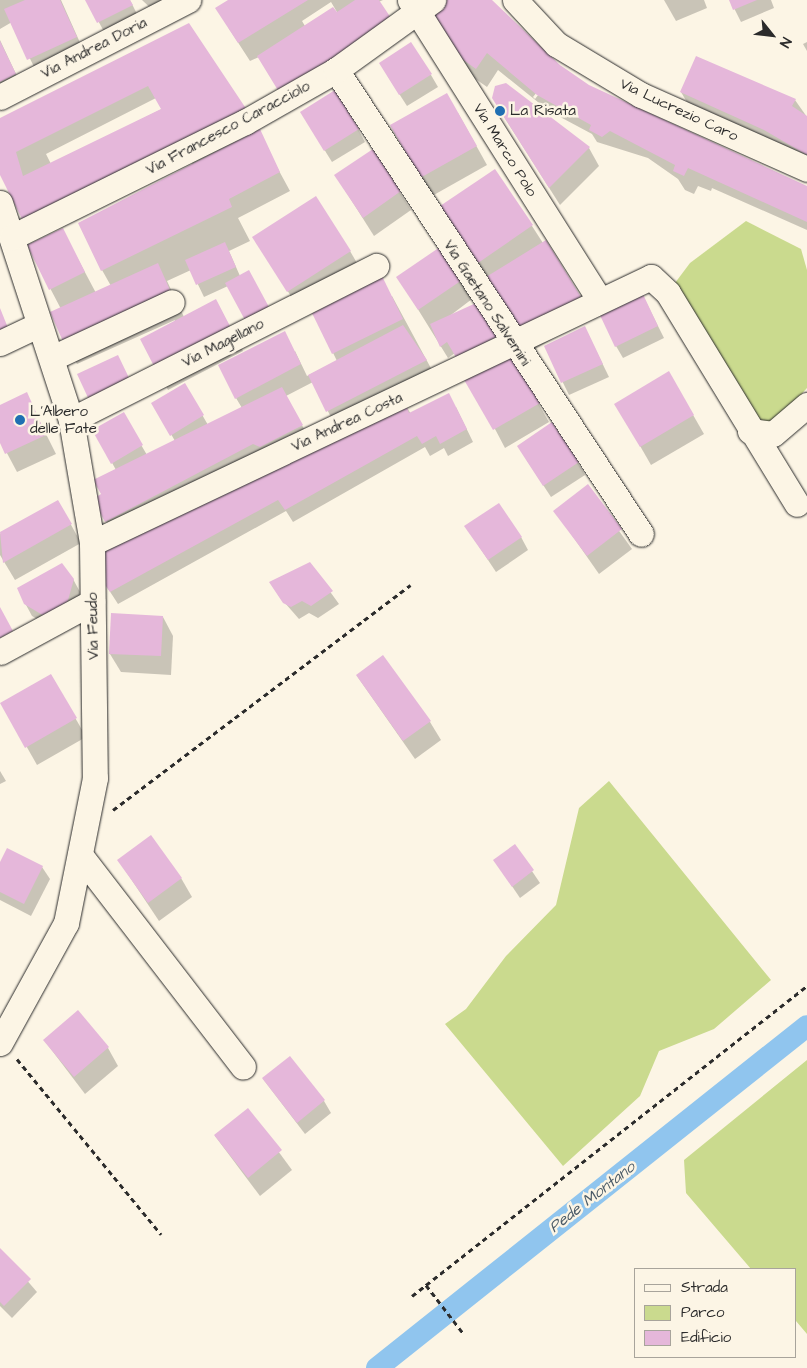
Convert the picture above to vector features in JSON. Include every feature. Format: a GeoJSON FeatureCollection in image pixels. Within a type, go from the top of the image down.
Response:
{"type":"FeatureCollection","features":[{"type":"Feature","properties":{"kind":"street","name":"Via Andrea Doria"},"geometry":{"type":"LineString","coordinates":[[0,97],[188,0]]}},
{"type":"Feature","properties":{"kind":"street","name":"Via Lucrezio Caro"},"geometry":{"type":"LineString","coordinates":[[515,0],[556,44],[641,95],[807,169]]}},
{"type":"Feature","properties":{"kind":"street","name":"Via Francesco Caracciolo"},"geometry":{"type":"LineString","coordinates":[[8,242],[245,122],[336,70],[420,4]]}},
{"type":"Feature","properties":{"kind":"street","name":"Via Marco Polo"},"geometry":{"type":"LineString","coordinates":[[420,4],[600,300]]}},
{"type":"Feature","properties":{"kind":"street","name":"Via Gaetano Salvemini"},"geometry":{"type":"LineString","coordinates":[[336,70],[513,343],[641,534]]}},
{"type":"Feature","properties":{"kind":"street","name":"Via Feudo"},"geometry":{"type":"LineString","coordinates":[[0,203],[8,242],[52,358],[72,420],[92,543],[95,778],[66,923],[1,1042]]}},
{"type":"Feature","properties":{"kind":"street","name":"Via Magellano"},"geometry":{"type":"LineString","coordinates":[[72,420],[376,266]]}},
{"type":"Feature","properties":{"kind":"street","name":"Via Andrea Costa"},"geometry":{"type":"LineString","coordinates":[[92,543],[651,277],[668,292],[750,431]]}},
{"type":"Feature","properties":{"kind":"street"},"geometry":{"type":"LineString","coordinates":[[52,358],[172,302]]}},
{"type":"Feature","properties":{"kind":"street"},"geometry":{"type":"LineString","coordinates":[[0,343],[38,324]]}},
{"type":"Feature","properties":{"kind":"street"},"geometry":{"type":"LineString","coordinates":[[750,431],[773,434],[807,405]]}},
{"type":"Feature","properties":{"kind":"street"},"geometry":{"type":"LineString","coordinates":[[750,431],[797,504]]}},
{"type":"Feature","properties":{"kind":"street"},"geometry":{"type":"LineString","coordinates":[[0,652],[92,602]]}},
{"type":"Feature","properties":{"kind":"street"},"geometry":{"type":"LineString","coordinates":[[80,855],[243,1068]]}},
{"type":"Feature","properties":{"kind":"path"},"geometry":{"type":"LineString","coordinates":[[88,816],[113,810],[410,585]]}},
{"type":"Feature","properties":{"kind":"path"},"geometry":{"type":"LineString","coordinates":[[412,1296],[807,986]]}},
{"type":"Feature","properties":{"kind":"path"},"geometry":{"type":"LineString","coordinates":[[1,1042],[160,1234]]}},
{"type":"Feature","properties":{"kind":"path"},"geometry":{"type":"LineString","coordinates":[[426,1285],[463,1333]]}},
{"type":"Feature","properties":{"kind":"green space"},"geometry":{"type":"Polygon","coordinates":[[[746,221],[801,249],[807,270],[807,388],[773,425],[760,426],[675,283],[690,263],[746,221]]]}},
{"type":"Feature","properties":{"kind":"green space"},"geometry":{"type":"Polygon","coordinates":[[[609,781],[771,980],[714,1029],[659,1051],[640,1096],[563,1166],[445,1024],[466,1009],[506,956],[556,905],[579,808],[609,781]]]}},
{"type":"Feature","properties":{"kind":"green space"},"geometry":{"type":"Polygon","coordinates":[[[807,1060],[807,1334],[797,1322],[797,1268],[750,1268],[686,1193],[684,1160],[807,1060]]]}},
{"type":"Feature","properties":{"kind":"building"},"geometry":{"type":"Polygon","coordinates":[[[25,0],[60,0],[77,37],[27,60],[4,9],[25,0]]]}},
{"type":"Feature","properties":{"kind":"building"},"geometry":{"type":"Polygon","coordinates":[[[85,0],[130,0],[133,5],[97,23],[85,0]]]}},
{"type":"Feature","properties":{"kind":"building"},"geometry":{"type":"Polygon","coordinates":[[[228,0],[308,0],[238,43],[215,8],[228,0]]]}},
{"type":"Feature","properties":{"kind":"building"},"geometry":{"type":"Polygon","coordinates":[[[355,0],[379,0],[393,21],[279,92],[257,56],[333,7],[337,12],[355,0]]]}},
{"type":"Feature","properties":{"kind":"building"},"geometry":{"type":"Polygon","coordinates":[[[447,0],[492,0],[560,65],[589,85],[807,186],[807,222],[688,168],[684,176],[673,171],[675,165],[610,131],[602,137],[589,130],[591,125],[537,95],[487,53],[476,69],[458,56],[431,10],[447,0]]]}},
{"type":"Feature","properties":{"kind":"building"},"geometry":{"type":"Polygon","coordinates":[[[729,0],[757,0],[733,10],[729,0]]]}},
{"type":"Feature","properties":{"kind":"building"},"geometry":{"type":"Polygon","coordinates":[[[189,23],[247,110],[23,221],[0,175],[0,118],[189,23]],[[148,86],[16,152],[23,176],[161,109],[148,86]]]}},
{"type":"Feature","properties":{"kind":"building"},"geometry":{"type":"Polygon","coordinates":[[[0,41],[16,74],[0,82],[0,41]]]}},
{"type":"Feature","properties":{"kind":"building"},"geometry":{"type":"Polygon","coordinates":[[[411,42],[432,74],[399,95],[379,63],[411,42]]]}},
{"type":"Feature","properties":{"kind":"building"},"geometry":{"type":"Polygon","coordinates":[[[696,56],[796,99],[792,106],[807,116],[807,155],[764,130],[680,92],[696,56]]]}},
{"type":"Feature","properties":{"kind":"building"},"geometry":{"type":"Polygon","coordinates":[[[506,83],[590,147],[549,188],[492,98],[495,86],[506,83]]]}},
{"type":"Feature","properties":{"kind":"building"},"geometry":{"type":"Polygon","coordinates":[[[335,90],[359,129],[324,151],[300,112],[335,90]]]}},
{"type":"Feature","properties":{"kind":"building"},"geometry":{"type":"Polygon","coordinates":[[[447,93],[477,146],[420,178],[390,125],[447,93]]]}},
{"type":"Feature","properties":{"kind":"building"},"geometry":{"type":"Polygon","coordinates":[[[260,129],[280,172],[229,199],[232,207],[101,271],[78,223],[260,129]]]}},
{"type":"Feature","properties":{"kind":"building"},"geometry":{"type":"Polygon","coordinates":[[[373,149],[401,191],[363,218],[334,175],[373,149]]]}},
{"type":"Feature","properties":{"kind":"building"},"geometry":{"type":"Polygon","coordinates":[[[495,169],[533,225],[478,263],[440,206],[495,169]]]}},
{"type":"Feature","properties":{"kind":"building"},"geometry":{"type":"Polygon","coordinates":[[[316,196],[351,251],[287,292],[252,237],[316,196]]]}},
{"type":"Feature","properties":{"kind":"building"},"geometry":{"type":"Polygon","coordinates":[[[63,228],[85,272],[49,290],[27,245],[63,228]]]}},
{"type":"Feature","properties":{"kind":"building"},"geometry":{"type":"Polygon","coordinates":[[[546,240],[581,297],[521,333],[486,277],[546,240]]]}},
{"type":"Feature","properties":{"kind":"building"},"geometry":{"type":"Polygon","coordinates":[[[225,242],[236,267],[196,285],[185,260],[225,242]]]}},
{"type":"Feature","properties":{"kind":"building"},"geometry":{"type":"Polygon","coordinates":[[[440,247],[462,280],[418,310],[396,277],[440,247]]]}},
{"type":"Feature","properties":{"kind":"building"},"geometry":{"type":"Polygon","coordinates":[[[158,263],[173,297],[65,346],[50,312],[158,263]]]}},
{"type":"Feature","properties":{"kind":"building"},"geometry":{"type":"Polygon","coordinates":[[[249,270],[270,309],[246,322],[225,283],[249,270]]]}},
{"type":"Feature","properties":{"kind":"building"},"geometry":{"type":"Polygon","coordinates":[[[382,276],[403,319],[332,354],[311,311],[382,276]]]}},
{"type":"Feature","properties":{"kind":"building"},"geometry":{"type":"Polygon","coordinates":[[[641,290],[658,326],[615,347],[598,311],[641,290]]]}},
{"type":"Feature","properties":{"kind":"building"},"geometry":{"type":"Polygon","coordinates":[[[216,299],[233,332],[157,372],[140,339],[216,299]]]}},
{"type":"Feature","properties":{"kind":"building"},"geometry":{"type":"Polygon","coordinates":[[[476,303],[503,346],[460,364],[447,342],[440,347],[430,324],[476,303]]]}},
{"type":"Feature","properties":{"kind":"building"},"geometry":{"type":"Polygon","coordinates":[[[0,308],[8,328],[0,331],[0,308]]]}},
{"type":"Feature","properties":{"kind":"building"},"geometry":{"type":"Polygon","coordinates":[[[403,325],[427,360],[326,412],[308,375],[403,325]]]}},
{"type":"Feature","properties":{"kind":"building"},"geometry":{"type":"Polygon","coordinates":[[[585,326],[603,364],[561,383],[544,346],[585,326]]]}},
{"type":"Feature","properties":{"kind":"building"},"geometry":{"type":"Polygon","coordinates":[[[285,331],[301,364],[235,399],[218,365],[285,331]]]}},
{"type":"Feature","properties":{"kind":"building"},"geometry":{"type":"Polygon","coordinates":[[[509,351],[540,403],[493,430],[463,378],[509,351]]]}},
{"type":"Feature","properties":{"kind":"building"},"geometry":{"type":"Polygon","coordinates":[[[118,355],[131,382],[90,402],[77,374],[118,355]]]}},
{"type":"Feature","properties":{"kind":"building"},"geometry":{"type":"Polygon","coordinates":[[[669,371],[694,415],[640,447],[614,404],[669,371]]]}},
{"type":"Feature","properties":{"kind":"building"},"geometry":{"type":"Polygon","coordinates":[[[185,383],[204,415],[170,436],[151,403],[185,383]]]}},
{"type":"Feature","properties":{"kind":"building"},"geometry":{"type":"Polygon","coordinates":[[[282,387],[303,425],[260,447],[253,444],[105,522],[93,499],[101,494],[93,480],[282,387]]]}},
{"type":"Feature","properties":{"kind":"building","name":"L'Albero delle Fate"},"geometry":{"type":"Polygon","coordinates":[[[27,392],[46,435],[5,454],[0,443],[0,405],[27,392]]]}},
{"type":"Feature","properties":{"kind":"building"},"geometry":{"type":"Polygon","coordinates":[[[449,393],[467,429],[440,444],[436,436],[422,444],[417,436],[285,510],[278,500],[110,592],[98,575],[102,552],[405,402],[409,413],[449,393]]]}},
{"type":"Feature","properties":{"kind":"building"},"geometry":{"type":"Polygon","coordinates":[[[124,412],[143,445],[111,464],[92,430],[124,412]]]}},
{"type":"Feature","properties":{"kind":"building"},"geometry":{"type":"Polygon","coordinates":[[[552,422],[579,462],[543,486],[517,446],[552,422]]]}},
{"type":"Feature","properties":{"kind":"building"},"geometry":{"type":"Polygon","coordinates":[[[588,484],[622,529],[587,556],[553,511],[588,484]]]}},
{"type":"Feature","properties":{"kind":"building"},"geometry":{"type":"Polygon","coordinates":[[[58,500],[72,524],[3,563],[0,532],[58,500]]]}},
{"type":"Feature","properties":{"kind":"building"},"geometry":{"type":"Polygon","coordinates":[[[499,503],[522,537],[488,560],[464,526],[499,503]]]}},
{"type":"Feature","properties":{"kind":"building"},"geometry":{"type":"Polygon","coordinates":[[[310,562],[333,591],[311,606],[302,601],[291,607],[283,603],[269,582],[310,562]]]}},
{"type":"Feature","properties":{"kind":"building"},"geometry":{"type":"Polygon","coordinates":[[[62,563],[74,579],[66,607],[46,617],[24,604],[17,588],[62,563]]]}},
{"type":"Feature","properties":{"kind":"building"},"geometry":{"type":"Polygon","coordinates":[[[0,607],[13,631],[0,638],[0,607]]]}},
{"type":"Feature","properties":{"kind":"building"},"geometry":{"type":"Polygon","coordinates":[[[111,613],[163,616],[161,656],[109,654],[111,613]]]}},
{"type":"Feature","properties":{"kind":"building"},"geometry":{"type":"Polygon","coordinates":[[[383,655],[431,721],[403,741],[356,675],[383,655]]]}},
{"type":"Feature","properties":{"kind":"building"},"geometry":{"type":"Polygon","coordinates":[[[51,674],[77,718],[25,748],[0,703],[51,674]]]}},
{"type":"Feature","properties":{"kind":"building"},"geometry":{"type":"Polygon","coordinates":[[[151,835],[182,878],[148,903],[117,860],[151,835]]]}},
{"type":"Feature","properties":{"kind":"building"},"geometry":{"type":"Polygon","coordinates":[[[515,844],[534,870],[512,887],[493,860],[515,844]]]}},
{"type":"Feature","properties":{"kind":"building"},"geometry":{"type":"Polygon","coordinates":[[[7,848],[43,866],[24,904],[0,892],[0,862],[7,848]]]}},
{"type":"Feature","properties":{"kind":"building"},"geometry":{"type":"Polygon","coordinates":[[[78,1010],[109,1047],[74,1077],[43,1040],[78,1010]]]}},
{"type":"Feature","properties":{"kind":"building"},"geometry":{"type":"Polygon","coordinates":[[[290,1056],[325,1100],[297,1123],[262,1078],[290,1056]]]}},
{"type":"Feature","properties":{"kind":"building"},"geometry":{"type":"Polygon","coordinates":[[[248,1108],[282,1150],[248,1178],[214,1135],[248,1108]]]}},
{"type":"Feature","properties":{"kind":"building"},"geometry":{"type":"Polygon","coordinates":[[[0,1248],[31,1279],[4,1306],[0,1302],[0,1248]]]}},
{"type":"Feature","properties":{"kind":"waterway","name":"Pede Montano"},"geometry":{"type":"LineString","coordinates":[[377,1368],[807,1026]]}},
{"type":"Feature","properties":{"kind":"place","name":"La Risata"},"geometry":{"type":"Point","coordinates":[500,111]}},
{"type":"Feature","properties":{"kind":"place","name":"L'Albero delle Fate"},"geometry":{"type":"Point","coordinates":[20,420]}}]}
